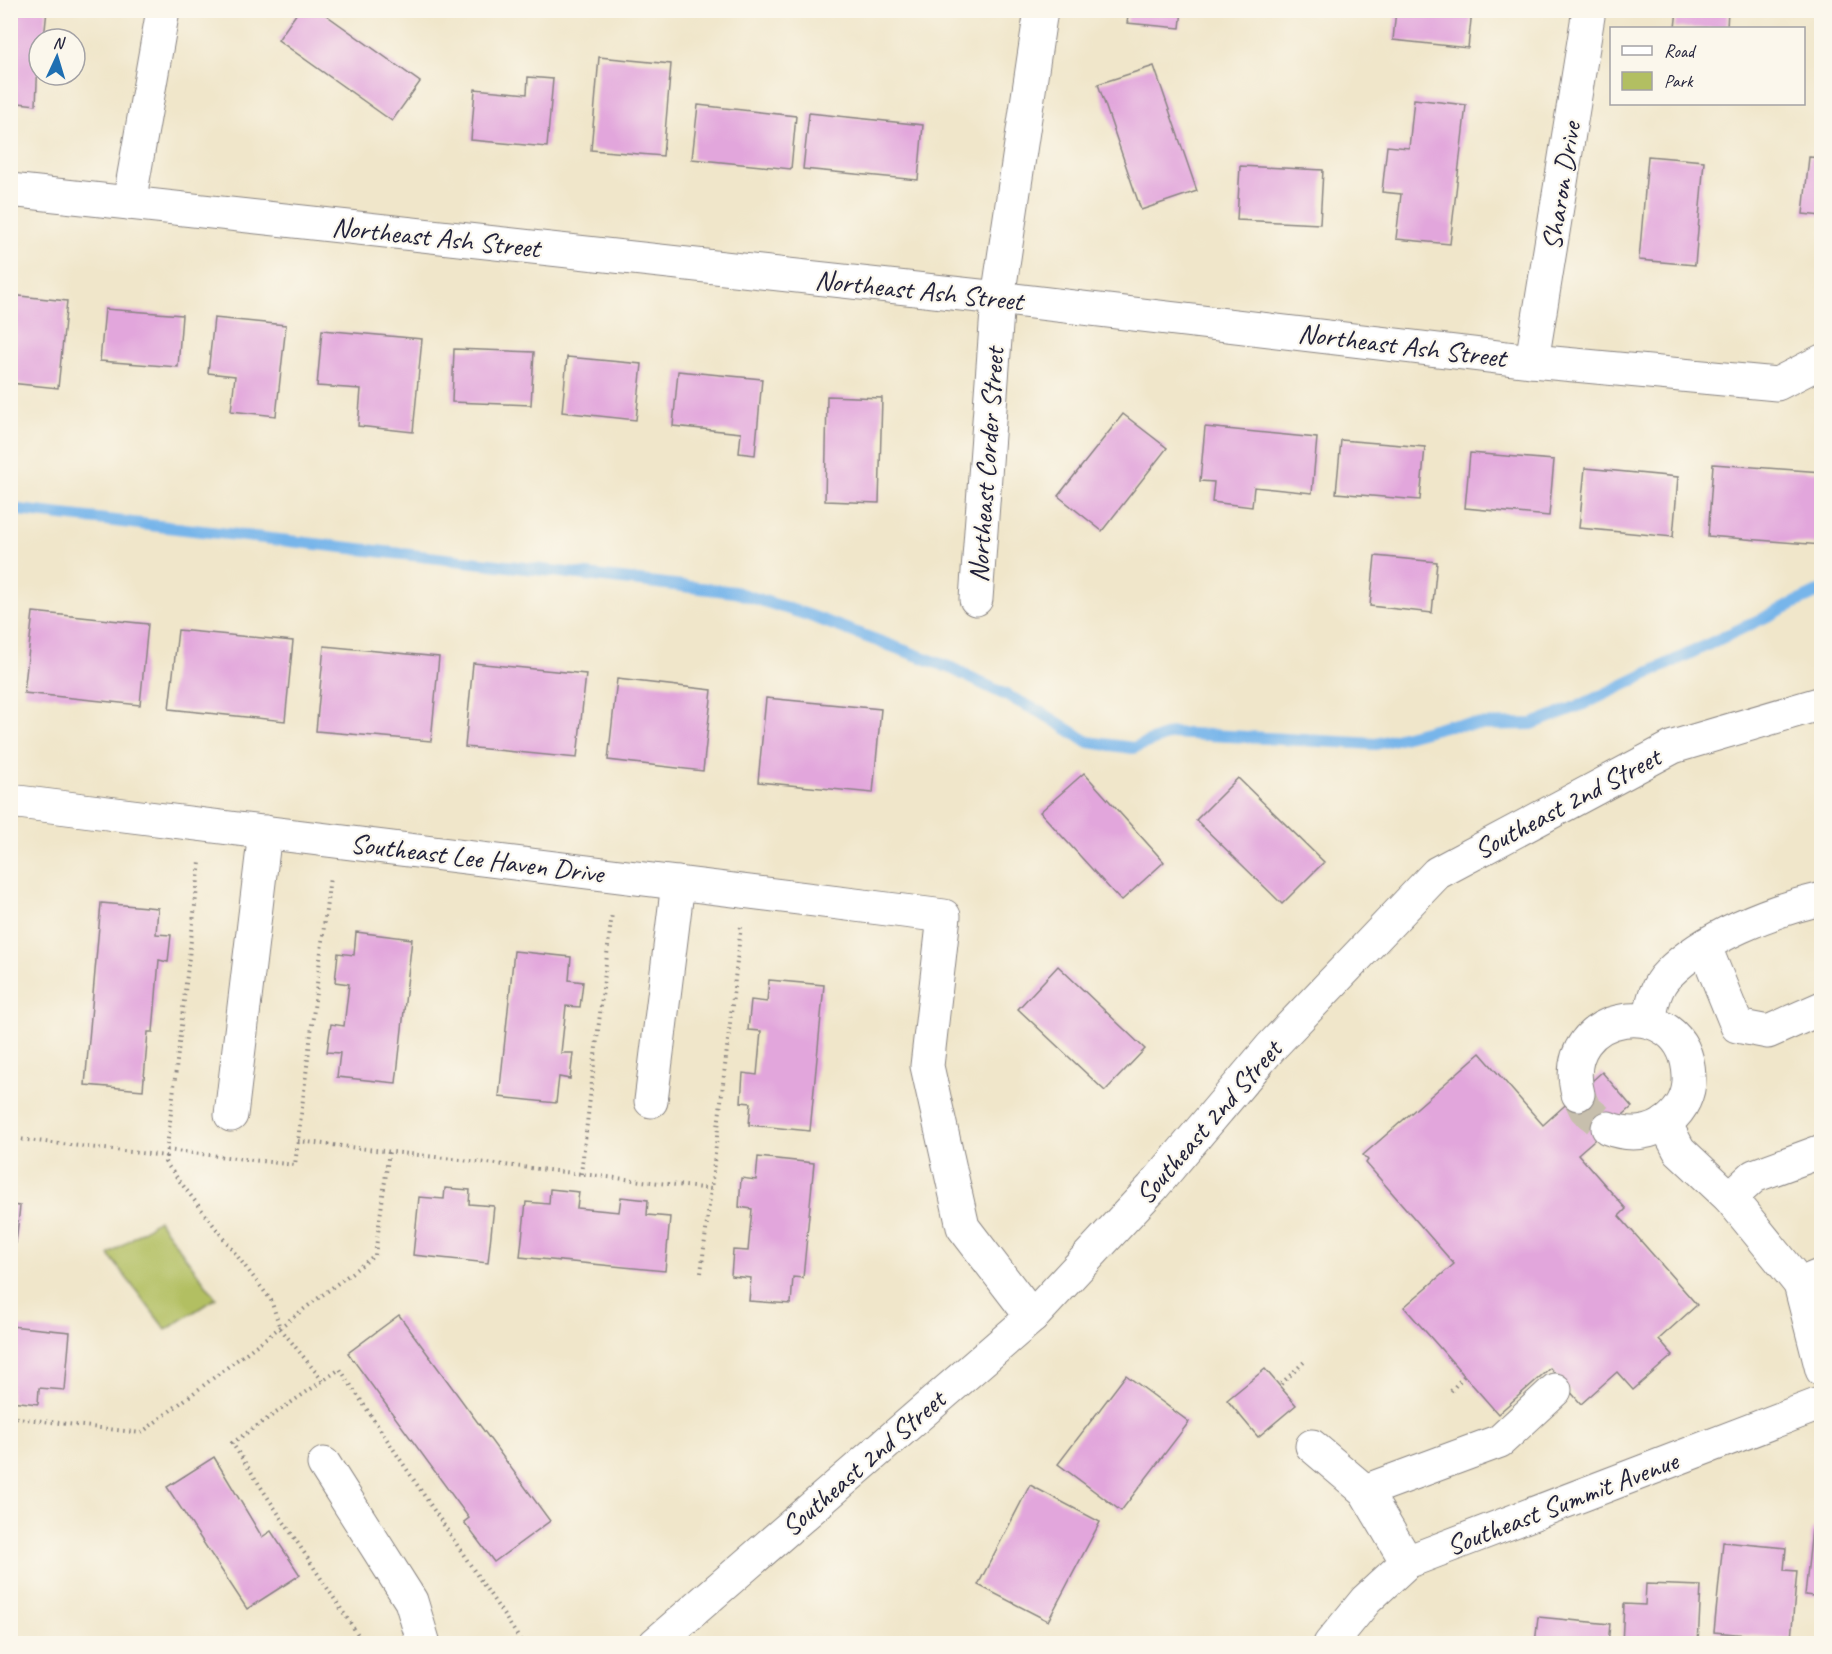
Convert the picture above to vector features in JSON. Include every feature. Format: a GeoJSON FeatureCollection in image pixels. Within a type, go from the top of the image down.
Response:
{"type":"FeatureCollection","features":[{"type":"Feature","properties":{"kind":"street"},"geometry":{"type":"LineString","coordinates":[[129,203],[163,10]]}},
{"type":"Feature","properties":{"kind":"street","name":"Northeast Corder Street"},"geometry":{"type":"LineString","coordinates":[[976,599],[998,298],[1041,10]]}},
{"type":"Feature","properties":{"kind":"street","name":"Sharon Drive"},"geometry":{"type":"LineString","coordinates":[[1532,361],[1589,10]]}},
{"type":"Feature","properties":{"kind":"street","name":"Northeast Ash Street"},"geometry":{"type":"LineString","coordinates":[[10,190],[998,298],[1532,361],[1777,384],[1821,361]]}},
{"type":"Feature","properties":{"kind":"street","name":"Southeast 2nd Street"},"geometry":{"type":"LineString","coordinates":[[655,1644],[1032,1317],[1152,1188],[1271,1047],[1437,873],[1673,747],[1821,703]]}},
{"type":"Feature","properties":{"kind":"street","name":"Southeast Lee Haven Drive"},"geometry":{"type":"LineString","coordinates":[[10,801],[944,916],[927,1066],[963,1227],[1032,1317]]}},
{"type":"Feature","properties":{"kind":"street"},"geometry":{"type":"LineString","coordinates":[[231,1114],[265,832]]}},
{"type":"Feature","properties":{"kind":"street"},"geometry":{"type":"LineString","coordinates":[[651,1101],[678,883]]}},
{"type":"Feature","properties":{"kind":"street"},"geometry":{"type":"LineString","coordinates":[[1649,1021],[1654,997],[1666,975],[1705,947],[1748,922],[1821,899]]}},
{"type":"Feature","properties":{"kind":"street"},"geometry":{"type":"LineString","coordinates":[[1705,947],[1737,1026],[1768,1032],[1821,1008]]}},
{"type":"Feature","properties":{"kind":"street"},"geometry":{"type":"LineString","coordinates":[[1578,1094],[1575,1072],[1577,1060],[1589,1038],[1611,1023],[1636,1019],[1649,1021],[1666,1030],[1679,1043],[1689,1067],[1689,1086],[1683,1104],[1665,1123],[1641,1133],[1608,1128]]}},
{"type":"Feature","properties":{"kind":"street"},"geometry":{"type":"LineString","coordinates":[[1665,1123],[1679,1150],[1811,1280],[1821,1370]]}},
{"type":"Feature","properties":{"kind":"street"},"geometry":{"type":"LineString","coordinates":[[1730,1198],[1754,1176],[1821,1151]]}},
{"type":"Feature","properties":{"kind":"street"},"geometry":{"type":"LineString","coordinates":[[1365,1491],[1500,1441],[1555,1390]]}},
{"type":"Feature","properties":{"kind":"street","name":"Southeast Summit Avenue"},"geometry":{"type":"LineString","coordinates":[[1330,1644],[1366,1600],[1407,1562],[1821,1403]]}},
{"type":"Feature","properties":{"kind":"street"},"geometry":{"type":"LineString","coordinates":[[1312,1446],[1365,1491],[1407,1562]]}},
{"type":"Feature","properties":{"kind":"street"},"geometry":{"type":"LineString","coordinates":[[324,1464],[411,1600],[424,1644]]}},
{"type":"Feature","properties":{"kind":"path"},"geometry":{"type":"LineString","coordinates":[[201,857],[165,1162],[271,1300],[280,1328],[323,1381]]}},
{"type":"Feature","properties":{"kind":"path"},"geometry":{"type":"LineString","coordinates":[[167,1150],[295,1166],[330,872]]}},
{"type":"Feature","properties":{"kind":"path"},"geometry":{"type":"LineString","coordinates":[[581,1174],[613,906]]}},
{"type":"Feature","properties":{"kind":"path"},"geometry":{"type":"LineString","coordinates":[[701,1273],[742,921]]}},
{"type":"Feature","properties":{"kind":"path"},"geometry":{"type":"LineString","coordinates":[[10,1138],[166,1156]]}},
{"type":"Feature","properties":{"kind":"path"},"geometry":{"type":"LineString","coordinates":[[298,1141],[711,1189]]}},
{"type":"Feature","properties":{"kind":"path"},"geometry":{"type":"LineString","coordinates":[[10,1418],[141,1433],[375,1256],[389,1151]]}},
{"type":"Feature","properties":{"kind":"path"},"geometry":{"type":"LineString","coordinates":[[1281,1383],[1304,1362]]}},
{"type":"Feature","properties":{"kind":"path"},"geometry":{"type":"LineString","coordinates":[[1450,1391],[1464,1376]]}},
{"type":"Feature","properties":{"kind":"green space"},"geometry":{"type":"Polygon","coordinates":[[[158,1220],[216,1298],[166,1330],[109,1255],[158,1220]]]}},
{"type":"Feature","properties":{"kind":"building"},"geometry":{"type":"Polygon","coordinates":[[[10,10],[47,10],[45,27],[27,27],[27,87],[37,87],[36,105],[10,102],[10,10]]]}},
{"type":"Feature","properties":{"kind":"building"},"geometry":{"type":"Polygon","coordinates":[[[299,10],[319,10],[420,82],[392,121],[278,40],[299,10]]]}},
{"type":"Feature","properties":{"kind":"building"},"geometry":{"type":"Polygon","coordinates":[[[1129,10],[1182,10],[1180,28],[1127,23],[1129,10]]]}},
{"type":"Feature","properties":{"kind":"building"},"geometry":{"type":"Polygon","coordinates":[[[1396,10],[1472,10],[1468,48],[1393,40],[1396,10]]]}},
{"type":"Feature","properties":{"kind":"building"},"geometry":{"type":"Polygon","coordinates":[[[1677,10],[1728,10],[1727,27],[1675,27],[1677,10]]]}},
{"type":"Feature","properties":{"kind":"building"},"geometry":{"type":"Polygon","coordinates":[[[599,57],[671,64],[663,156],[591,150],[599,57]]]}},
{"type":"Feature","properties":{"kind":"building"},"geometry":{"type":"Polygon","coordinates":[[[1154,66],[1197,191],[1141,210],[1098,84],[1154,66]]]}},
{"type":"Feature","properties":{"kind":"building"},"geometry":{"type":"Polygon","coordinates":[[[528,77],[553,79],[547,147],[471,140],[475,89],[527,94],[528,77]]]}},
{"type":"Feature","properties":{"kind":"building"},"geometry":{"type":"Polygon","coordinates":[[[1414,99],[1466,105],[1450,244],[1396,239],[1401,194],[1382,192],[1387,146],[1409,148],[1414,99]]]}},
{"type":"Feature","properties":{"kind":"building"},"geometry":{"type":"Polygon","coordinates":[[[698,105],[796,116],[791,169],[692,159],[698,105]]]}},
{"type":"Feature","properties":{"kind":"building"},"geometry":{"type":"Polygon","coordinates":[[[809,113],[923,125],[918,180],[803,169],[809,113]]]}},
{"type":"Feature","properties":{"kind":"building"},"geometry":{"type":"Polygon","coordinates":[[[1648,156],[1704,161],[1695,265],[1639,260],[1648,156]]]}},
{"type":"Feature","properties":{"kind":"building"},"geometry":{"type":"Polygon","coordinates":[[[1809,157],[1822,158],[1822,216],[1803,214],[1809,157]]]}},
{"type":"Feature","properties":{"kind":"building"},"geometry":{"type":"Polygon","coordinates":[[[1240,166],[1323,170],[1320,224],[1237,220],[1240,166]]]}},
{"type":"Feature","properties":{"kind":"building"},"geometry":{"type":"Polygon","coordinates":[[[10,295],[67,301],[58,388],[10,383],[10,295]]]}},
{"type":"Feature","properties":{"kind":"building"},"geometry":{"type":"Polygon","coordinates":[[[105,309],[182,315],[178,367],[100,361],[105,309]]]}},
{"type":"Feature","properties":{"kind":"building"},"geometry":{"type":"Polygon","coordinates":[[[214,318],[286,325],[276,416],[231,411],[235,376],[208,373],[214,318]]]}},
{"type":"Feature","properties":{"kind":"building"},"geometry":{"type":"Polygon","coordinates":[[[322,330],[422,339],[413,432],[358,426],[361,389],[317,386],[322,330]]]}},
{"type":"Feature","properties":{"kind":"building"},"geometry":{"type":"Polygon","coordinates":[[[454,349],[534,352],[531,405],[452,402],[454,349]]]}},
{"type":"Feature","properties":{"kind":"building"},"geometry":{"type":"Polygon","coordinates":[[[567,357],[642,364],[636,420],[562,412],[567,357]]]}},
{"type":"Feature","properties":{"kind":"building"},"geometry":{"type":"Polygon","coordinates":[[[678,371],[762,379],[755,455],[739,453],[741,433],[673,426],[678,371]]]}},
{"type":"Feature","properties":{"kind":"building"},"geometry":{"type":"Polygon","coordinates":[[[827,396],[882,398],[879,503],[825,501],[827,396]]]}},
{"type":"Feature","properties":{"kind":"building"},"geometry":{"type":"Polygon","coordinates":[[[1123,414],[1167,448],[1102,531],[1058,496],[1123,414]]]}},
{"type":"Feature","properties":{"kind":"building"},"geometry":{"type":"Polygon","coordinates":[[[1205,427],[1317,438],[1312,493],[1254,487],[1252,507],[1212,502],[1214,482],[1200,481],[1205,427]]]}},
{"type":"Feature","properties":{"kind":"building"},"geometry":{"type":"Polygon","coordinates":[[[1341,440],[1425,447],[1420,500],[1336,493],[1341,440]]]}},
{"type":"Feature","properties":{"kind":"building"},"geometry":{"type":"Polygon","coordinates":[[[1470,453],[1554,460],[1549,516],[1465,508],[1470,453]]]}},
{"type":"Feature","properties":{"kind":"building"},"geometry":{"type":"Polygon","coordinates":[[[1713,464],[1822,472],[1822,545],[1708,536],[1713,464]]]}},
{"type":"Feature","properties":{"kind":"building"},"geometry":{"type":"Polygon","coordinates":[[[1585,468],[1678,477],[1673,537],[1579,528],[1585,468]]]}},
{"type":"Feature","properties":{"kind":"building"},"geometry":{"type":"Polygon","coordinates":[[[1375,556],[1437,562],[1432,613],[1370,606],[1375,556]]]}},
{"type":"Feature","properties":{"kind":"building"},"geometry":{"type":"Polygon","coordinates":[[[33,612],[148,624],[140,705],[24,693],[33,612]]]}},
{"type":"Feature","properties":{"kind":"building"},"geometry":{"type":"Polygon","coordinates":[[[178,630],[293,641],[285,721],[169,709],[178,630]]]}},
{"type":"Feature","properties":{"kind":"building"},"geometry":{"type":"Polygon","coordinates":[[[324,646],[439,657],[431,741],[316,731],[324,646]]]}},
{"type":"Feature","properties":{"kind":"building"},"geometry":{"type":"Polygon","coordinates":[[[473,663],[586,674],[577,758],[465,747],[473,663]]]}},
{"type":"Feature","properties":{"kind":"building"},"geometry":{"type":"Polygon","coordinates":[[[617,679],[712,690],[703,771],[608,760],[617,679]]]}},
{"type":"Feature","properties":{"kind":"building"},"geometry":{"type":"Polygon","coordinates":[[[766,698],[881,709],[873,793],[758,782],[766,698]]]}},
{"type":"Feature","properties":{"kind":"building"},"geometry":{"type":"Polygon","coordinates":[[[1084,773],[1164,862],[1121,901],[1040,812],[1084,773]]]}},
{"type":"Feature","properties":{"kind":"building"},"geometry":{"type":"Polygon","coordinates":[[[1238,778],[1324,862],[1282,904],[1196,820],[1238,778]]]}},
{"type":"Feature","properties":{"kind":"building"},"geometry":{"type":"Polygon","coordinates":[[[101,903],[158,908],[156,934],[171,935],[168,962],[159,960],[153,1032],[148,1032],[143,1090],[85,1085],[101,903]]]}},
{"type":"Feature","properties":{"kind":"building"},"geometry":{"type":"Polygon","coordinates":[[[356,932],[412,939],[396,1083],[337,1077],[340,1053],[327,1052],[331,1024],[344,1026],[349,984],[335,982],[338,953],[354,955],[356,932]]]}},
{"type":"Feature","properties":{"kind":"building"},"geometry":{"type":"Polygon","coordinates":[[[514,951],[571,957],[569,980],[583,982],[580,1007],[566,1006],[561,1053],[573,1053],[570,1079],[559,1077],[556,1103],[499,1097],[514,951]]]}},
{"type":"Feature","properties":{"kind":"building"},"geometry":{"type":"Polygon","coordinates":[[[1058,966],[1145,1049],[1105,1091],[1018,1009],[1058,966]]]}},
{"type":"Feature","properties":{"kind":"building"},"geometry":{"type":"Polygon","coordinates":[[[769,980],[824,985],[810,1131],[749,1125],[751,1103],[741,1102],[743,1073],[757,1075],[761,1031],[748,1030],[751,1000],[767,1002],[769,980]]]}},
{"type":"Feature","properties":{"kind":"building"},"geometry":{"type":"Polygon","coordinates":[[[1480,1053],[1543,1125],[1602,1072],[1632,1107],[1578,1154],[1626,1209],[1619,1216],[1697,1305],[1659,1339],[1673,1355],[1633,1390],[1617,1372],[1581,1404],[1550,1368],[1498,1414],[1404,1307],[1454,1264],[1366,1163],[1368,1160],[1363,1155],[1480,1053]]]}},
{"type":"Feature","properties":{"kind":"building"},"geometry":{"type":"Polygon","coordinates":[[[758,1157],[814,1163],[803,1278],[793,1277],[791,1304],[749,1301],[751,1278],[731,1276],[733,1250],[748,1251],[752,1209],[739,1207],[741,1178],[756,1180],[758,1157]]]}},
{"type":"Feature","properties":{"kind":"building"},"geometry":{"type":"Polygon","coordinates":[[[445,1188],[470,1190],[469,1204],[494,1206],[488,1263],[413,1255],[419,1197],[444,1199],[445,1188]]]}},
{"type":"Feature","properties":{"kind":"building"},"geometry":{"type":"Polygon","coordinates":[[[550,1189],[579,1192],[577,1208],[619,1212],[621,1197],[648,1200],[647,1215],[670,1217],[665,1271],[520,1257],[526,1202],[549,1204],[550,1189]]]}},
{"type":"Feature","properties":{"kind":"building"},"geometry":{"type":"Polygon","coordinates":[[[10,1205],[20,1206],[16,1243],[10,1243],[10,1205]]]}},
{"type":"Feature","properties":{"kind":"building"},"geometry":{"type":"Polygon","coordinates":[[[399,1315],[550,1521],[494,1562],[464,1522],[469,1518],[348,1353],[399,1315]]]}},
{"type":"Feature","properties":{"kind":"building"},"geometry":{"type":"Polygon","coordinates":[[[10,1326],[70,1332],[65,1390],[39,1388],[38,1404],[11,1401],[10,1326]]]}},
{"type":"Feature","properties":{"kind":"building"},"geometry":{"type":"Polygon","coordinates":[[[1265,1369],[1296,1405],[1258,1437],[1227,1400],[1265,1369]]]}},
{"type":"Feature","properties":{"kind":"building"},"geometry":{"type":"Polygon","coordinates":[[[1126,1375],[1189,1422],[1121,1511],[1058,1464],[1126,1375]]]}},
{"type":"Feature","properties":{"kind":"building"},"geometry":{"type":"Polygon","coordinates":[[[214,1457],[262,1537],[271,1531],[300,1575],[247,1609],[167,1487],[214,1457]]]}},
{"type":"Feature","properties":{"kind":"building"},"geometry":{"type":"Polygon","coordinates":[[[1030,1485],[1100,1522],[1048,1621],[978,1585],[1030,1485]]]}},
{"type":"Feature","properties":{"kind":"building"},"geometry":{"type":"Polygon","coordinates":[[[1812,1529],[1822,1530],[1822,1597],[1805,1595],[1812,1529]]]}},
{"type":"Feature","properties":{"kind":"building"},"geometry":{"type":"Polygon","coordinates":[[[1723,1542],[1786,1548],[1784,1570],[1797,1571],[1791,1639],[1714,1632],[1723,1542]]]}},
{"type":"Feature","properties":{"kind":"building"},"geometry":{"type":"Polygon","coordinates":[[[1646,1584],[1701,1586],[1698,1644],[1622,1644],[1624,1604],[1645,1605],[1646,1584]]]}},
{"type":"Feature","properties":{"kind":"building"},"geometry":{"type":"Polygon","coordinates":[[[1538,1617],[1610,1624],[1608,1644],[1535,1644],[1538,1617]]]}},
{"type":"Feature","properties":{"kind":"waterway"},"geometry":{"type":"LineString","coordinates":[[10,509],[735,592],[808,615],[951,668],[1044,714],[1088,742],[1133,748],[1172,733],[1376,744],[1448,725],[1532,724],[1586,703],[1822,590]]}},
{"type":"Feature","properties":{"kind":"tunnel"},"geometry":{"type":"LineString","coordinates":[[1578,1094],[1585,1109],[1608,1128]]}}]}
